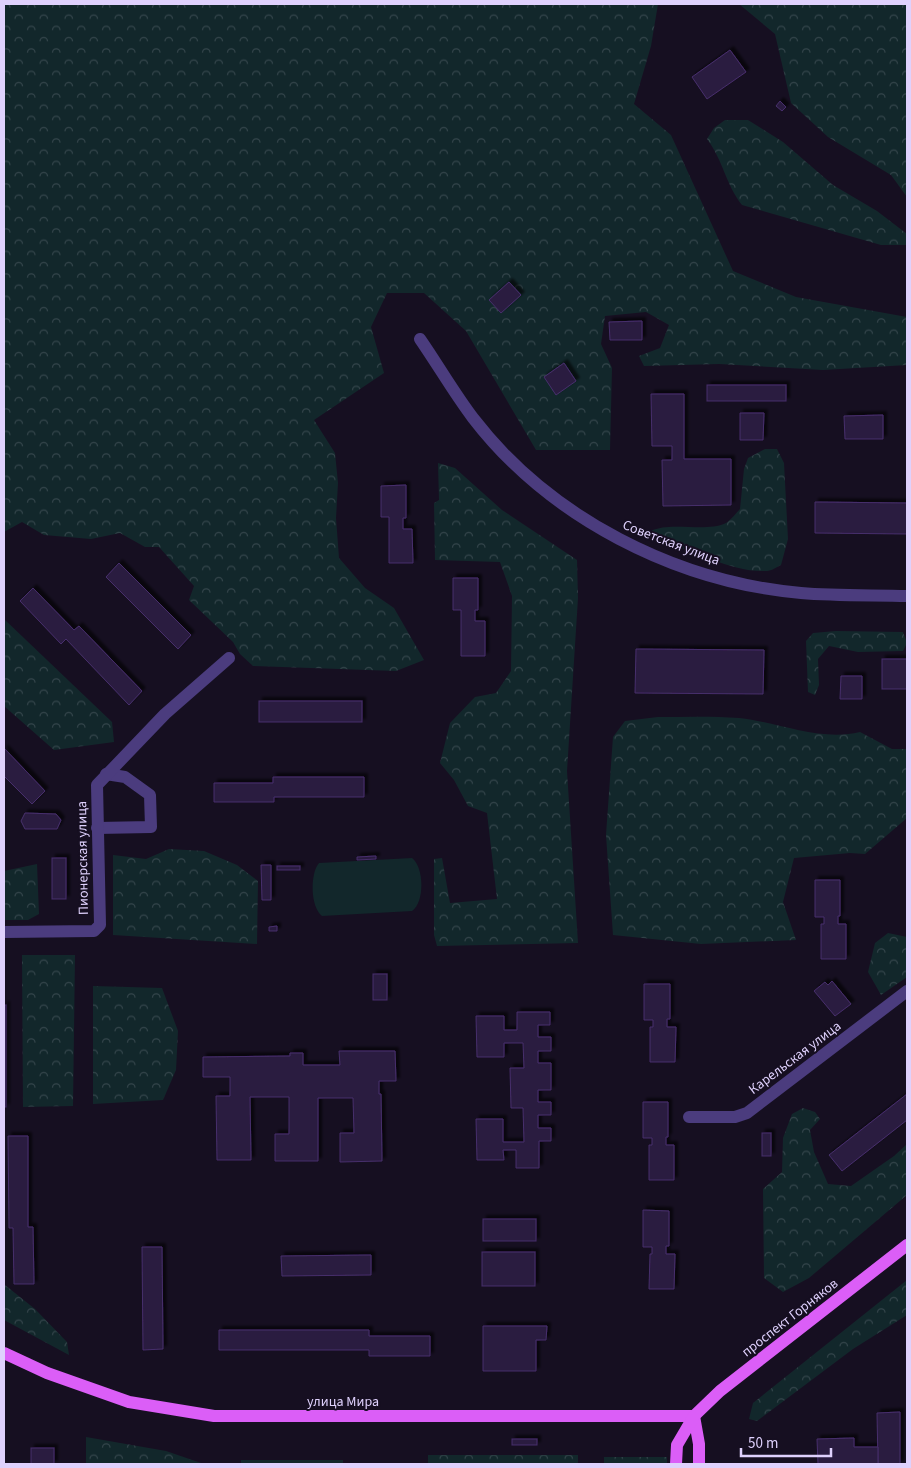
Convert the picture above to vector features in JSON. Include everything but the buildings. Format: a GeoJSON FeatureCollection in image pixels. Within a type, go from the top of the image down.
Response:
{"type":"FeatureCollection","features":[{"type":"Feature","properties":{"kind":"main road","name":"проспект Горняков"},"geometry":{"type":"LineString","coordinates":[[676,1464],[676,1445],[694,1416],[720,1391],[907,1245]]}},
{"type":"Feature","properties":{"kind":"main road","name":"улица Мира"},"geometry":{"type":"LineString","coordinates":[[4,1353],[47,1373],[129,1402],[214,1416],[694,1416]]}},
{"type":"Feature","properties":{"kind":"main road"},"geometry":{"type":"LineString","coordinates":[[694,1416],[699,1444],[699,1464]]}},
{"type":"Feature","properties":{"kind":"street","name":"Советская улица"},"geometry":{"type":"LineString","coordinates":[[420,339],[473,418],[499,448],[562,503],[615,539],[684,567],[732,582],[801,593],[907,596]]}},
{"type":"Feature","properties":{"kind":"street","name":"Пионерская улица"},"geometry":{"type":"LineString","coordinates":[[4,932],[81,932],[94,931],[100,925],[96,828],[97,785],[165,714],[229,658]]}},
{"type":"Feature","properties":{"kind":"street"},"geometry":{"type":"LineString","coordinates":[[96,828],[151,827],[150,795],[125,777],[106,774]]}},
{"type":"Feature","properties":{"kind":"street","name":"Карельская улица"},"geometry":{"type":"LineString","coordinates":[[689,1117],[735,1117],[747,1113],[907,991]]}},
{"type":"Feature","properties":{"kind":"green space"},"geometry":{"type":"Polygon","coordinates":[[[4,4],[658,4],[651,46],[634,104],[671,135],[733,271],[796,297],[907,317],[907,365],[823,370],[719,364],[644,366],[639,356],[660,348],[669,325],[646,312],[605,316],[601,344],[612,368],[610,450],[536,450],[466,331],[424,293],[387,293],[371,327],[384,373],[314,420],[335,453],[338,483],[336,518],[339,558],[365,588],[394,608],[424,660],[396,671],[253,666],[240,654],[233,642],[189,600],[194,586],[159,547],[145,547],[120,533],[91,539],[44,535],[22,522],[4,532],[4,4]]]}},
{"type":"Feature","properties":{"kind":"green space"},"geometry":{"type":"Polygon","coordinates":[[[739,4],[907,4],[907,197],[891,175],[828,137],[791,103],[775,34],[739,4]]]}},
{"type":"Feature","properties":{"kind":"green space"},"geometry":{"type":"Polygon","coordinates":[[[725,120],[748,120],[783,142],[833,185],[877,211],[907,234],[907,245],[881,245],[742,205],[736,197],[707,139],[714,128],[725,120]]]}},
{"type":"Feature","properties":{"kind":"green space"},"geometry":{"type":"Polygon","coordinates":[[[765,449],[777,449],[784,463],[788,539],[781,565],[772,570],[753,571],[726,565],[660,542],[651,531],[668,527],[718,526],[728,522],[740,509],[744,469],[748,458],[765,449]]]}},
{"type":"Feature","properties":{"kind":"green space"},"geometry":{"type":"Polygon","coordinates":[[[438,463],[455,468],[502,510],[577,560],[578,598],[567,771],[578,943],[437,946],[434,935],[434,859],[442,858],[450,903],[497,899],[487,813],[468,806],[454,780],[440,763],[450,723],[475,697],[496,693],[511,671],[512,596],[500,562],[435,560],[434,503],[439,500],[438,463]]]}},
{"type":"Feature","properties":{"kind":"green space"},"geometry":{"type":"Polygon","coordinates":[[[4,619],[112,722],[114,742],[54,750],[4,706],[4,619]]]}},
{"type":"Feature","properties":{"kind":"green space"},"geometry":{"type":"Polygon","coordinates":[[[836,631],[903,632],[907,643],[903,651],[858,652],[829,646],[818,659],[819,685],[815,695],[808,692],[806,641],[813,633],[836,631]]]}},
{"type":"Feature","properties":{"kind":"green space"},"geometry":{"type":"Polygon","coordinates":[[[658,717],[739,718],[830,735],[860,732],[892,749],[907,749],[907,818],[865,854],[850,853],[794,858],[783,902],[796,940],[701,944],[613,935],[606,835],[613,737],[625,721],[658,717]]]}},
{"type":"Feature","properties":{"kind":"green space"},"geometry":{"type":"Polygon","coordinates":[[[169,849],[204,851],[237,865],[258,881],[257,944],[113,935],[113,855],[146,859],[169,849]]]}},
{"type":"Feature","properties":{"kind":"green space"},"geometry":{"type":"Polygon","coordinates":[[[412,858],[416,862],[421,876],[421,893],[416,907],[412,911],[322,916],[318,912],[313,898],[313,882],[319,863],[412,858]]]}},
{"type":"Feature","properties":{"kind":"green space"},"geometry":{"type":"Polygon","coordinates":[[[37,864],[39,914],[28,920],[4,920],[4,871],[37,864]]]}},
{"type":"Feature","properties":{"kind":"green space"},"geometry":{"type":"Polygon","coordinates":[[[888,933],[907,937],[907,977],[881,995],[868,972],[875,943],[888,933]]]}},
{"type":"Feature","properties":{"kind":"green space"},"geometry":{"type":"Polygon","coordinates":[[[22,955],[75,955],[73,1106],[23,1107],[22,955]]]}},
{"type":"Feature","properties":{"kind":"green space"},"geometry":{"type":"Polygon","coordinates":[[[93,986],[162,988],[178,1031],[176,1070],[163,1100],[93,1104],[93,986]]]}},
{"type":"Feature","properties":{"kind":"green space"},"geometry":{"type":"Polygon","coordinates":[[[803,1108],[815,1112],[820,1119],[810,1130],[814,1152],[828,1184],[851,1186],[894,1156],[907,1144],[907,1195],[809,1278],[783,1292],[764,1278],[763,1189],[782,1172],[783,1138],[792,1114],[803,1108]]]}},
{"type":"Feature","properties":{"kind":"green space"},"geometry":{"type":"Polygon","coordinates":[[[4,1244],[5,1285],[35,1309],[67,1342],[69,1355],[4,1320],[4,1244]]]}},
{"type":"Feature","properties":{"kind":"green space"},"geometry":{"type":"Polygon","coordinates":[[[907,1280],[907,1315],[853,1349],[757,1421],[749,1419],[753,1403],[907,1280]]]}},
{"type":"Feature","properties":{"kind":"green space"},"geometry":{"type":"Polygon","coordinates":[[[86,1437],[166,1451],[204,1464],[86,1464],[86,1437]]]}},
{"type":"Feature","properties":{"kind":"green space"},"geometry":{"type":"Polygon","coordinates":[[[428,1455],[578,1455],[578,1464],[428,1464],[428,1455]]]}},
{"type":"Feature","properties":{"kind":"green space"},"geometry":{"type":"Polygon","coordinates":[[[604,1457],[667,1457],[667,1464],[604,1464],[604,1457]]]}},
{"type":"Feature","properties":{"kind":"green space"},"geometry":{"type":"Polygon","coordinates":[[[241,1460],[343,1460],[343,1464],[241,1464],[241,1460]]]}}]}
